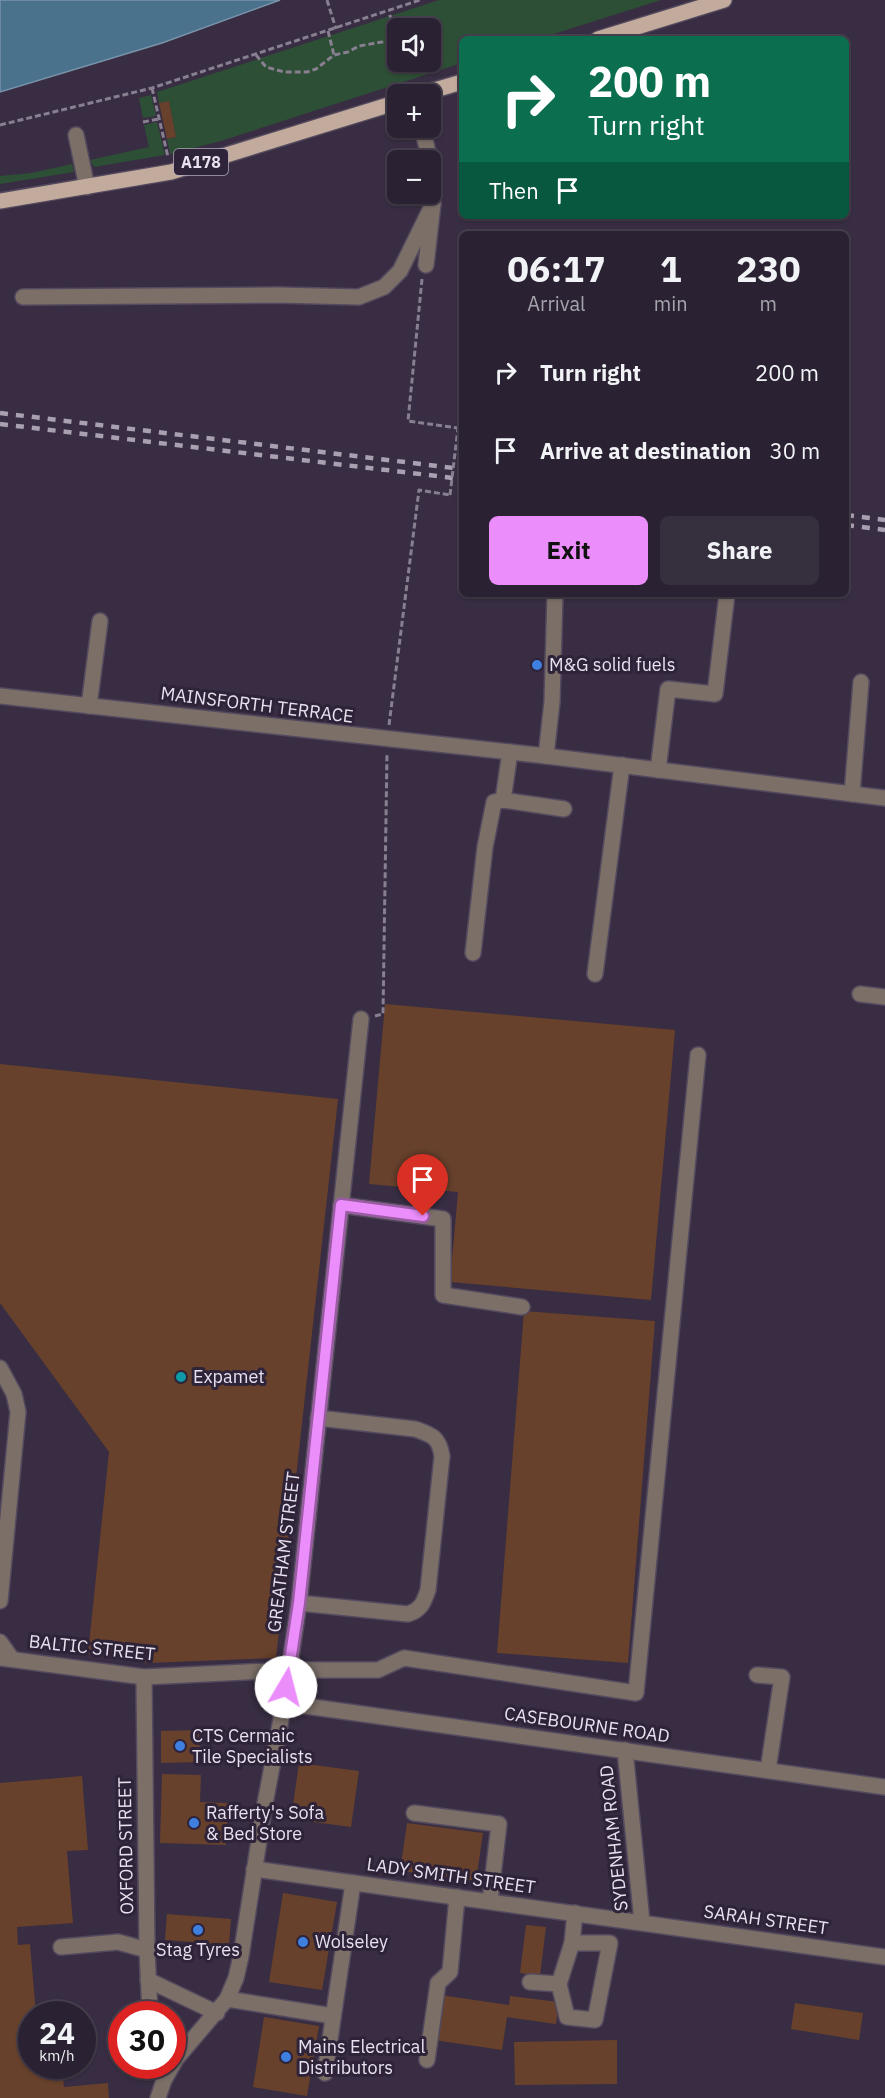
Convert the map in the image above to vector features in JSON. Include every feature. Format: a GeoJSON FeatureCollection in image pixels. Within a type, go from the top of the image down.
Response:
{"type":"FeatureCollection","features":[{"type":"Feature","properties":{"kind":"main road"},"geometry":{"type":"LineString","coordinates":[[608,36],[724,0]]}},
{"type":"Feature","properties":{"kind":"main road"},"geometry":{"type":"LineString","coordinates":[[441,88],[459,83]]}},
{"type":"Feature","properties":{"kind":"main road","name":"A178"},"geometry":{"type":"LineString","coordinates":[[0,201],[171,172],[387,105]]}},
{"type":"Feature","properties":{"kind":"street"},"geometry":{"type":"LineString","coordinates":[[76,135],[87,187]]}},
{"type":"Feature","properties":{"kind":"street"},"geometry":{"type":"LineString","coordinates":[[426,265],[433,204]]}},
{"type":"Feature","properties":{"kind":"street"},"geometry":{"type":"LineString","coordinates":[[23,297],[277,295],[359,297],[384,287],[400,271],[433,204]]}},
{"type":"Feature","properties":{"kind":"street"},"geometry":{"type":"LineString","coordinates":[[546,756],[552,702],[555,597]]}},
{"type":"Feature","properties":{"kind":"street"},"geometry":{"type":"LineString","coordinates":[[658,770],[668,689],[715,694],[727,597]]}},
{"type":"Feature","properties":{"kind":"street"},"geometry":{"type":"LineString","coordinates":[[89,706],[100,621]]}},
{"type":"Feature","properties":{"kind":"street"},"geometry":{"type":"LineString","coordinates":[[852,794],[861,682]]}},
{"type":"Feature","properties":{"kind":"street","name":"MAINSFORTH TERRACE"},"geometry":{"type":"LineString","coordinates":[[0,696],[546,756],[885,798]]}},
{"type":"Feature","properties":{"kind":"street"},"geometry":{"type":"LineString","coordinates":[[503,801],[510,752]]}},
{"type":"Feature","properties":{"kind":"street"},"geometry":{"type":"LineString","coordinates":[[595,974],[622,765]]}},
{"type":"Feature","properties":{"kind":"street"},"geometry":{"type":"LineString","coordinates":[[473,953],[485,847],[494,802],[503,801],[564,809]]}},
{"type":"Feature","properties":{"kind":"street"},"geometry":{"type":"LineString","coordinates":[[860,994],[885,997]]}},
{"type":"Feature","properties":{"kind":"street","name":"GREATHAM STREET"},"geometry":{"type":"LineString","coordinates":[[158,2098],[164,2080],[176,2059],[227,1999],[236,1978],[241,1956],[299,1603],[361,1019]]}},
{"type":"Feature","properties":{"kind":"street","name":"BALTIC STREET"},"geometry":{"type":"LineString","coordinates":[[6,1658],[144,1677],[288,1670],[378,1670],[404,1658],[636,1693],[698,1054]]}},
{"type":"Feature","properties":{"kind":"street"},"geometry":{"type":"LineString","coordinates":[[341,1205],[443,1219],[443,1295],[522,1307]]}},
{"type":"Feature","properties":{"kind":"street"},"geometry":{"type":"LineString","coordinates":[[0,1368],[14,1394],[18,1412],[0,1601]]}},
{"type":"Feature","properties":{"kind":"street"},"geometry":{"type":"LineString","coordinates":[[299,1603],[408,1614],[417,1611],[424,1602],[428,1590],[441,1468],[441,1446],[429,1434],[408,1428],[318,1418]]}},
{"type":"Feature","properties":{"kind":"street"},"geometry":{"type":"LineString","coordinates":[[0,1642],[6,1658]]}},
{"type":"Feature","properties":{"kind":"street"},"geometry":{"type":"LineString","coordinates":[[757,1675],[782,1677],[768,1770]]}},
{"type":"Feature","properties":{"kind":"street","name":"OXFORD STREET"},"geometry":{"type":"LineString","coordinates":[[144,1677],[149,2001]]}},
{"type":"Feature","properties":{"kind":"street","name":"CASEBOURNE ROAD"},"geometry":{"type":"LineString","coordinates":[[284,1703],[885,1787]]}},
{"type":"Feature","properties":{"kind":"street","name":"SYDENHAM ROAD"},"geometry":{"type":"LineString","coordinates":[[625,1750],[642,1922]]}},
{"type":"Feature","properties":{"kind":"street"},"geometry":{"type":"LineString","coordinates":[[414,1813],[499,1824],[490,1901]]}},
{"type":"Feature","properties":{"kind":"street","name":"LADY SMITH STREET"},"geometry":{"type":"LineString","coordinates":[[254,1869],[642,1922]]}},
{"type":"Feature","properties":{"kind":"street"},"geometry":{"type":"LineString","coordinates":[[325,2073],[353,1883]]}},
{"type":"Feature","properties":{"kind":"street"},"geometry":{"type":"LineString","coordinates":[[427,2060],[438,1983],[450,1972],[458,1897]]}},
{"type":"Feature","properties":{"kind":"street"},"geometry":{"type":"LineString","coordinates":[[572,1944],[609,1943],[596,2020],[567,2017],[559,1984],[572,1944],[575,1913]]}},
{"type":"Feature","properties":{"kind":"street","name":"SARAH STREET"},"geometry":{"type":"LineString","coordinates":[[642,1922],[885,1957]]}},
{"type":"Feature","properties":{"kind":"street"},"geometry":{"type":"LineString","coordinates":[[61,1947],[118,1942],[147,1950]]}},
{"type":"Feature","properties":{"kind":"street"},"geometry":{"type":"LineString","coordinates":[[148,1980],[217,2013]]}},
{"type":"Feature","properties":{"kind":"street"},"geometry":{"type":"LineString","coordinates":[[530,1982],[559,1984]]}},
{"type":"Feature","properties":{"kind":"street"},"geometry":{"type":"LineString","coordinates":[[227,1999],[333,2016]]}},
{"type":"Feature","properties":{"kind":"path"},"geometry":{"type":"LineString","coordinates":[[327,0],[336,29]]}},
{"type":"Feature","properties":{"kind":"path"},"geometry":{"type":"LineString","coordinates":[[0,125],[152,88],[420,0]]}},
{"type":"Feature","properties":{"kind":"path"},"geometry":{"type":"LineString","coordinates":[[256,55],[266,67],[285,72],[307,72],[316,69],[334,54],[396,36],[389,11]]}},
{"type":"Feature","properties":{"kind":"path"},"geometry":{"type":"LineString","coordinates":[[328,31],[334,54]]}},
{"type":"Feature","properties":{"kind":"path"},"geometry":{"type":"LineString","coordinates":[[152,88],[168,158]]}},
{"type":"Feature","properties":{"kind":"path"},"geometry":{"type":"LineString","coordinates":[[143,122],[160,119]]}},
{"type":"Feature","properties":{"kind":"path"},"geometry":{"type":"LineString","coordinates":[[361,1019],[383,1014],[387,740],[419,490],[450,495],[458,428],[408,422],[423,272],[426,265]]}},
{"type":"Feature","properties":{"kind":"green space"},"geometry":{"type":"Polygon","coordinates":[[[439,0],[661,0],[547,36],[459,36],[459,64],[441,70],[441,18],[387,18],[387,72],[434,72],[397,84],[387,84],[387,87],[221,141],[170,154],[167,139],[176,137],[169,101],[159,103],[157,92],[439,0]]]}},
{"type":"Feature","properties":{"kind":"green space"},"geometry":{"type":"Polygon","coordinates":[[[151,95],[156,116],[143,118],[139,98],[151,95]]]}},
{"type":"Feature","properties":{"kind":"green space"},"geometry":{"type":"Polygon","coordinates":[[[157,122],[165,155],[94,167],[90,160],[149,147],[144,125],[157,122]]]}},
{"type":"Feature","properties":{"kind":"green space"},"geometry":{"type":"Polygon","coordinates":[[[72,164],[74,172],[0,184],[0,176],[31,173],[72,164]]]}},
{"type":"Feature","properties":{"kind":"water"},"geometry":{"type":"Polygon","coordinates":[[[0,0],[280,0],[162,43],[0,92],[0,0]]]}},
{"type":"Feature","properties":{"kind":"building"},"geometry":{"type":"Polygon","coordinates":[[[169,101],[176,137],[167,139],[159,103],[169,101]]]}},
{"type":"Feature","properties":{"kind":"building"},"geometry":{"type":"Polygon","coordinates":[[[385,1004],[675,1030],[651,1300],[450,1282],[458,1192],[369,1184],[385,1004]]]}},
{"type":"Feature","properties":{"kind":"building","name":"Expamet"},"geometry":{"type":"Polygon","coordinates":[[[0,1064],[338,1099],[276,1658],[148,1663],[88,1654],[109,1452],[0,1303],[0,1064]]]}},
{"type":"Feature","properties":{"kind":"building"},"geometry":{"type":"Polygon","coordinates":[[[524,1311],[655,1321],[628,1663],[497,1653],[524,1311]]]}},
{"type":"Feature","properties":{"kind":"building","name":"CTS Cermaic Tile Specialists"},"geometry":{"type":"Polygon","coordinates":[[[199,1730],[200,1762],[161,1763],[161,1731],[199,1730]]]}},
{"type":"Feature","properties":{"kind":"building"},"geometry":{"type":"Polygon","coordinates":[[[299,1763],[359,1771],[351,1827],[291,1819],[299,1763]]]}},
{"type":"Feature","properties":{"kind":"building","name":"Rafferty's Sofa & Bed Store"},"geometry":{"type":"Polygon","coordinates":[[[162,1774],[201,1775],[200,1802],[228,1803],[226,1845],[160,1843],[162,1774]]]}},
{"type":"Feature","properties":{"kind":"building"},"geometry":{"type":"Polygon","coordinates":[[[82,1776],[88,1850],[67,1851],[73,1923],[17,1927],[18,1945],[30,1944],[35,2001],[18,2001],[18,2079],[63,2079],[64,2087],[108,2083],[109,2098],[0,2098],[0,1783],[82,1776]]]}},
{"type":"Feature","properties":{"kind":"building"},"geometry":{"type":"Polygon","coordinates":[[[407,1823],[483,1833],[476,1881],[400,1871],[407,1823]]]}},
{"type":"Feature","properties":{"kind":"building","name":"Wolseley"},"geometry":{"type":"Polygon","coordinates":[[[283,1893],[337,1902],[322,1990],[269,1982],[283,1893]]]}},
{"type":"Feature","properties":{"kind":"building","name":"Stag Tyres"},"geometry":{"type":"Polygon","coordinates":[[[167,1914],[231,1919],[229,1945],[165,1940],[167,1914]]]}},
{"type":"Feature","properties":{"kind":"building"},"geometry":{"type":"Polygon","coordinates":[[[526,1925],[546,1927],[540,1976],[520,1973],[526,1925]]]}},
{"type":"Feature","properties":{"kind":"building"},"geometry":{"type":"Polygon","coordinates":[[[440,1995],[509,2005],[510,1996],[559,2002],[556,2024],[507,2017],[502,2050],[434,2040],[440,1995]]]}},
{"type":"Feature","properties":{"kind":"building"},"geometry":{"type":"Polygon","coordinates":[[[795,2003],[863,2013],[859,2040],[791,2029],[795,2003]]]}},
{"type":"Feature","properties":{"kind":"building","name":"Mains Electrical Distributors"},"geometry":{"type":"Polygon","coordinates":[[[264,2017],[319,2026],[307,2096],[253,2087],[264,2017]]]}},
{"type":"Feature","properties":{"kind":"building"},"geometry":{"type":"Polygon","coordinates":[[[617,2040],[617,2084],[515,2085],[514,2042],[617,2040]]]}},
{"type":"Feature","properties":{"kind":"railway"},"geometry":{"type":"LineString","coordinates":[[0,413],[459,469]]}},
{"type":"Feature","properties":{"kind":"railway"},"geometry":{"type":"LineString","coordinates":[[0,424],[459,479]]}},
{"type":"Feature","properties":{"kind":"railway"},"geometry":{"type":"LineString","coordinates":[[849,515],[885,520]]}},
{"type":"Feature","properties":{"kind":"railway"},"geometry":{"type":"LineString","coordinates":[[849,525],[885,530]]}},
{"type":"Feature","properties":{"kind":"place","name":"M&G solid fuels"},"geometry":{"type":"Point","coordinates":[537,665]}},
{"type":"Feature","properties":{"kind":"place","name":"Expamet"},"geometry":{"type":"Point","coordinates":[181,1377]}},
{"type":"Feature","properties":{"kind":"place","name":"CTS Cermaic Tile Specialists"},"geometry":{"type":"Point","coordinates":[180,1746]}},
{"type":"Feature","properties":{"kind":"place","name":"Rafferty's Sofa & Bed Store"},"geometry":{"type":"Point","coordinates":[194,1823]}},
{"type":"Feature","properties":{"kind":"place","name":"Stag Tyres"},"geometry":{"type":"Point","coordinates":[198,1930]}},
{"type":"Feature","properties":{"kind":"place","name":"Wolseley"},"geometry":{"type":"Point","coordinates":[303,1942]}},
{"type":"Feature","properties":{"kind":"place","name":"Mains Electrical Distributors"},"geometry":{"type":"Point","coordinates":[286,2057]}},
{"type":"Feature","properties":{"kind":"route"},"geometry":{"type":"LineString","coordinates":[[286,1687],[299,1603],[341,1205],[423,1216]]}}]}
